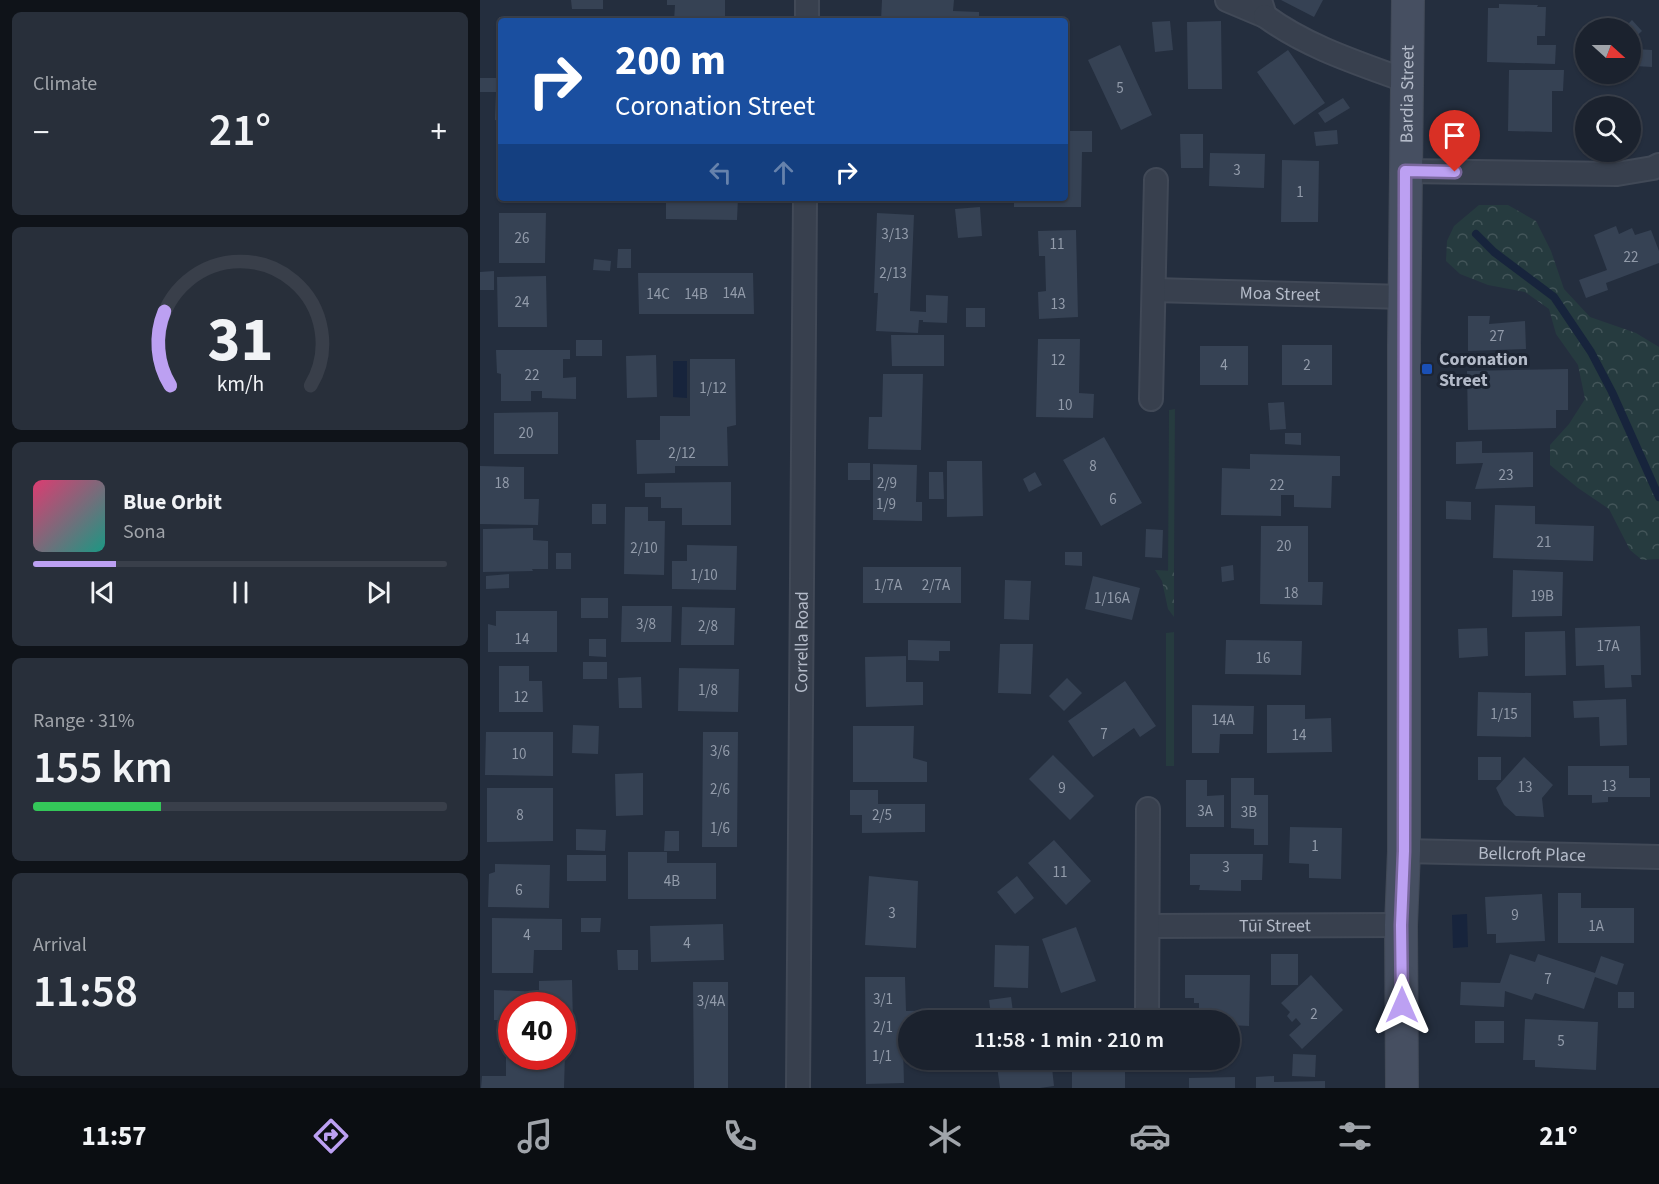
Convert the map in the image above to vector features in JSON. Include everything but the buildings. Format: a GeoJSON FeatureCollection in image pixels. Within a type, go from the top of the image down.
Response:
{"type":"FeatureCollection","features":[{"type":"Feature","properties":{"kind":"street"},"geometry":{"type":"LineString","coordinates":[[807,0],[807,18]]}},
{"type":"Feature","properties":{"kind":"street"},"geometry":{"type":"LineString","coordinates":[[1227,0],[1263,8],[1284,30],[1319,47],[1407,81]]}},
{"type":"Feature","properties":{"kind":"street","name":"Bardia Street"},"geometry":{"type":"LineString","coordinates":[[1402,1088],[1404,297],[1408,0]]}},
{"type":"Feature","properties":{"kind":"street"},"geometry":{"type":"LineString","coordinates":[[1405,171],[1617,174],[1659,165]]}},
{"type":"Feature","properties":{"kind":"street"},"geometry":{"type":"LineString","coordinates":[[1151,399],[1156,180]]}},
{"type":"Feature","properties":{"kind":"street","name":"Corrella Road"},"geometry":{"type":"LineString","coordinates":[[798,1088],[805,201]]}},
{"type":"Feature","properties":{"kind":"street","name":"Moa Street"},"geometry":{"type":"LineString","coordinates":[[1154,290],[1404,297]]}},
{"type":"Feature","properties":{"kind":"street"},"geometry":{"type":"LineString","coordinates":[[1148,808],[1148,1010]]}},
{"type":"Feature","properties":{"kind":"street","name":"Bellcroft Place"},"geometry":{"type":"LineString","coordinates":[[1404,851],[1659,857]]}},
{"type":"Feature","properties":{"kind":"street","name":"Tūī Street"},"geometry":{"type":"LineString","coordinates":[[1149,926],[1401,925]]}},
{"type":"Feature","properties":{"kind":"green space"},"geometry":{"type":"Polygon","coordinates":[[[1479,205],[1508,205],[1536,221],[1551,251],[1564,289],[1590,317],[1636,333],[1659,347],[1659,559],[1642,560],[1630,550],[1609,509],[1550,465],[1550,445],[1569,424],[1585,399],[1578,365],[1556,334],[1549,309],[1525,292],[1488,285],[1460,274],[1446,261],[1447,241],[1454,226],[1479,205]]]}},
{"type":"Feature","properties":{"kind":"green space"},"geometry":{"type":"Polygon","coordinates":[[[1175,409],[1174,571],[1168,571],[1169,410],[1175,409]]]}},
{"type":"Feature","properties":{"kind":"green space"},"geometry":{"type":"Polygon","coordinates":[[[1155,570],[1174,571],[1174,617],[1168,609],[1162,581],[1155,570]]]}},
{"type":"Feature","properties":{"kind":"green space"},"geometry":{"type":"Polygon","coordinates":[[[1174,632],[1174,766],[1166,766],[1166,633],[1174,632]]]}},
{"type":"Feature","properties":{"kind":"water"},"geometry":{"type":"Polygon","coordinates":[[[673,361],[687,361],[687,398],[673,397],[673,361]]]}},
{"type":"Feature","properties":{"kind":"water"},"geometry":{"type":"Polygon","coordinates":[[[1467,914],[1468,947],[1453,948],[1452,915],[1467,914]]]}},
{"type":"Feature","properties":{"kind":"waterway"},"geometry":{"type":"LineString","coordinates":[[1476,234],[1494,252],[1554,297],[1591,352],[1612,392],[1659,497]]}},
{"type":"Feature","properties":{"kind":"place","name":"Coronation Street"},"geometry":{"type":"Point","coordinates":[1427,369]}},
{"type":"Feature","properties":{"kind":"route"},"geometry":{"type":"LineString","coordinates":[[1402,1005],[1405,171],[1455,172]]}}]}
